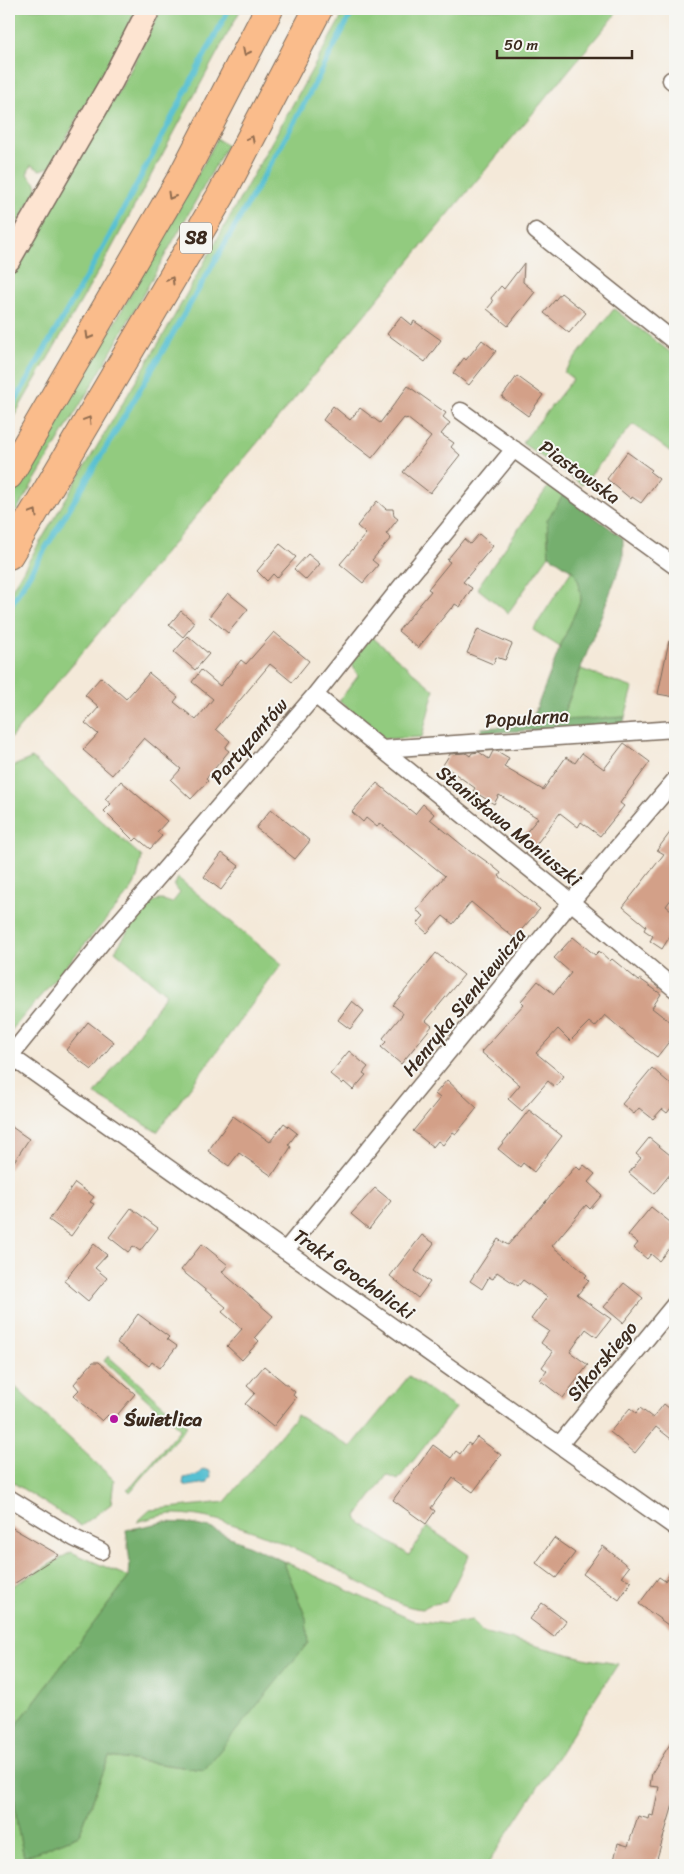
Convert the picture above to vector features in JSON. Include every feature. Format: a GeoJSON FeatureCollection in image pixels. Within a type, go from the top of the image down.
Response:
{"type":"FeatureCollection","features":[{"type":"Feature","properties":{"kind":"highway","name":"S8"},"geometry":{"type":"LineString","coordinates":[[9,475],[182,177],[269,9]]}},
{"type":"Feature","properties":{"kind":"highway","name":"S8"},"geometry":{"type":"LineString","coordinates":[[9,555],[220,197],[318,9]]}},
{"type":"Feature","properties":{"kind":"street"},"geometry":{"type":"LineString","coordinates":[[9,260],[112,81],[149,9]]}},
{"type":"Feature","properties":{"kind":"street"},"geometry":{"type":"LineString","coordinates":[[536,231],[675,342]]}},
{"type":"Feature","properties":{"kind":"street","name":"Piastowska"},"geometry":{"type":"LineString","coordinates":[[461,411],[675,566]]}},
{"type":"Feature","properties":{"kind":"street","name":"Partyzantów"},"geometry":{"type":"LineString","coordinates":[[10,1056],[104,941],[315,695],[514,449]]}},
{"type":"Feature","properties":{"kind":"street","name":"Stanisława Moniuszki"},"geometry":{"type":"LineString","coordinates":[[315,695],[571,902],[675,990]]}},
{"type":"Feature","properties":{"kind":"street","name":"Popularna"},"geometry":{"type":"LineString","coordinates":[[382,749],[675,729]]}},
{"type":"Feature","properties":{"kind":"street","name":"Henryka Sienkiewicza"},"geometry":{"type":"LineString","coordinates":[[285,1251],[571,902],[675,780]]}},
{"type":"Feature","properties":{"kind":"street","name":"Trakt Grocholicki"},"geometry":{"type":"LineString","coordinates":[[10,1056],[675,1527]]}},
{"type":"Feature","properties":{"kind":"street","name":"Sikorskiego"},"geometry":{"type":"LineString","coordinates":[[560,1444],[675,1304]]}},
{"type":"Feature","properties":{"kind":"street"},"geometry":{"type":"LineString","coordinates":[[9,1498],[74,1538],[101,1551]]}},
{"type":"Feature","properties":{"kind":"green space"},"geometry":{"type":"Polygon","coordinates":[[[9,9],[137,9],[50,167],[40,170],[31,165],[27,174],[36,183],[37,189],[9,238],[9,9]]]}},
{"type":"Feature","properties":{"kind":"green space"},"geometry":{"type":"Polygon","coordinates":[[[161,9],[241,9],[108,255],[9,425],[9,282],[128,75],[161,9]]]}},
{"type":"Feature","properties":{"kind":"green space"},"geometry":{"type":"Polygon","coordinates":[[[346,9],[620,9],[9,740],[9,594],[167,329],[346,9]]]}},
{"type":"Feature","properties":{"kind":"green space"},"geometry":{"type":"Polygon","coordinates":[[[217,139],[227,145],[98,375],[9,523],[9,501],[115,322],[217,139]]]}},
{"type":"Feature","properties":{"kind":"green space"},"geometry":{"type":"Polygon","coordinates":[[[614,309],[675,356],[675,455],[633,424],[582,485],[522,443],[573,379],[564,372],[614,309]]]}},
{"type":"Feature","properties":{"kind":"green space"},"geometry":{"type":"Polygon","coordinates":[[[550,484],[564,494],[547,530],[549,555],[508,613],[477,588],[550,484]]]}},
{"type":"Feature","properties":{"kind":"green space"},"geometry":{"type":"Polygon","coordinates":[[[564,494],[623,538],[623,559],[561,720],[625,717],[623,726],[481,733],[482,728],[530,725],[581,599],[579,583],[574,572],[549,555],[547,520],[564,494]]]}},
{"type":"Feature","properties":{"kind":"green space"},"geometry":{"type":"Polygon","coordinates":[[[572,570],[580,583],[581,599],[560,647],[533,630],[572,570]]]}},
{"type":"Feature","properties":{"kind":"green space"},"geometry":{"type":"Polygon","coordinates":[[[371,636],[434,690],[422,737],[385,739],[339,701],[358,676],[351,661],[371,636]]]}},
{"type":"Feature","properties":{"kind":"green space"},"geometry":{"type":"Polygon","coordinates":[[[581,669],[633,688],[625,717],[561,721],[581,669]]]}},
{"type":"Feature","properties":{"kind":"green space"},"geometry":{"type":"Polygon","coordinates":[[[32,758],[142,857],[132,889],[9,1033],[9,768],[32,758]]]}},
{"type":"Feature","properties":{"kind":"green space"},"geometry":{"type":"Polygon","coordinates":[[[178,878],[282,964],[157,1132],[95,1094],[166,994],[115,951],[148,905],[158,900],[172,903],[180,893],[174,886],[178,878]]]}},
{"type":"Feature","properties":{"kind":"green space"},"geometry":{"type":"Polygon","coordinates":[[[108,1356],[187,1426],[130,1492],[127,1489],[132,1486],[180,1429],[104,1361],[108,1356]]]}},
{"type":"Feature","properties":{"kind":"green space"},"geometry":{"type":"Polygon","coordinates":[[[409,1376],[455,1408],[398,1480],[387,1475],[357,1516],[359,1522],[409,1555],[427,1527],[469,1555],[446,1602],[428,1605],[423,1609],[403,1605],[308,1555],[263,1535],[217,1520],[175,1514],[137,1522],[150,1510],[225,1502],[297,1415],[351,1447],[409,1376]]]}},
{"type":"Feature","properties":{"kind":"green space"},"geometry":{"type":"Polygon","coordinates":[[[9,1381],[114,1480],[111,1504],[81,1526],[9,1480],[9,1381]]]}},
{"type":"Feature","properties":{"kind":"green space"},"geometry":{"type":"Polygon","coordinates":[[[164,1522],[186,1523],[210,1528],[283,1561],[306,1618],[308,1643],[204,1770],[109,1757],[79,1835],[24,1857],[17,1825],[13,1782],[9,1779],[9,1735],[129,1577],[130,1563],[126,1530],[164,1522]]]}},
{"type":"Feature","properties":{"kind":"green space"},"geometry":{"type":"Polygon","coordinates":[[[71,1552],[129,1577],[9,1735],[9,1588],[71,1552]]]}},
{"type":"Feature","properties":{"kind":"green space"},"geometry":{"type":"Polygon","coordinates":[[[283,1561],[412,1620],[447,1624],[472,1620],[482,1632],[588,1659],[618,1664],[487,1865],[9,1865],[9,1779],[13,1782],[17,1825],[24,1857],[79,1835],[109,1757],[204,1770],[306,1618],[283,1561]]]}},
{"type":"Feature","properties":{"kind":"water"},"geometry":{"type":"Polygon","coordinates":[[[203,1469],[210,1471],[211,1476],[207,1483],[188,1486],[183,1484],[184,1478],[197,1475],[203,1469]]]}},
{"type":"Feature","properties":{"kind":"building"},"geometry":{"type":"Polygon","coordinates":[[[524,263],[523,282],[535,292],[508,326],[487,309],[493,302],[491,298],[501,286],[504,289],[524,263]]]}},
{"type":"Feature","properties":{"kind":"building"},"geometry":{"type":"Polygon","coordinates":[[[561,293],[586,313],[569,333],[544,313],[561,293]]]}},
{"type":"Feature","properties":{"kind":"building"},"geometry":{"type":"Polygon","coordinates":[[[401,316],[412,325],[414,321],[441,340],[425,362],[387,334],[401,316]]]}},
{"type":"Feature","properties":{"kind":"building"},"geometry":{"type":"Polygon","coordinates":[[[482,340],[496,351],[469,385],[453,373],[464,358],[466,360],[482,340]]]}},
{"type":"Feature","properties":{"kind":"building"},"geometry":{"type":"Polygon","coordinates":[[[517,376],[543,395],[528,416],[502,397],[517,376]]]}},
{"type":"Feature","properties":{"kind":"building"},"geometry":{"type":"Polygon","coordinates":[[[408,386],[446,413],[443,417],[450,423],[441,434],[454,443],[451,447],[460,455],[430,493],[403,472],[431,437],[407,418],[404,418],[372,458],[323,420],[333,406],[350,420],[360,408],[380,423],[408,386]]]}},
{"type":"Feature","properties":{"kind":"building"},"geometry":{"type":"Polygon","coordinates":[[[627,452],[652,470],[650,472],[659,479],[641,503],[632,497],[631,499],[607,479],[627,452]]]}},
{"type":"Feature","properties":{"kind":"building"},"geometry":{"type":"Polygon","coordinates":[[[377,501],[386,509],[393,509],[394,516],[398,519],[386,534],[391,538],[372,560],[378,565],[363,583],[340,564],[366,534],[357,526],[377,501]]]}},
{"type":"Feature","properties":{"kind":"building"},"geometry":{"type":"Polygon","coordinates":[[[479,534],[493,546],[463,582],[472,588],[460,607],[455,604],[418,648],[398,631],[431,591],[428,589],[450,562],[447,560],[464,539],[470,544],[479,534]]]}},
{"type":"Feature","properties":{"kind":"building"},"geometry":{"type":"Polygon","coordinates":[[[280,544],[296,557],[277,578],[273,574],[267,581],[257,571],[280,544]]]}},
{"type":"Feature","properties":{"kind":"building"},"geometry":{"type":"Polygon","coordinates":[[[308,554],[320,564],[306,580],[294,569],[308,554]]]}},
{"type":"Feature","properties":{"kind":"building"},"geometry":{"type":"Polygon","coordinates":[[[228,593],[248,609],[228,633],[209,617],[228,593]]]}},
{"type":"Feature","properties":{"kind":"building"},"geometry":{"type":"Polygon","coordinates":[[[181,611],[195,623],[183,637],[169,625],[181,611]]]}},
{"type":"Feature","properties":{"kind":"building"},"geometry":{"type":"Polygon","coordinates":[[[478,629],[512,644],[505,660],[496,657],[493,664],[467,653],[478,629]]]}},
{"type":"Feature","properties":{"kind":"building"},"geometry":{"type":"Polygon","coordinates":[[[274,632],[309,661],[292,682],[270,664],[216,729],[230,741],[225,748],[229,751],[206,779],[208,781],[191,799],[171,780],[181,769],[144,738],[112,775],[83,750],[98,734],[85,723],[99,707],[85,695],[101,677],[126,699],[149,673],[178,697],[174,702],[196,720],[213,699],[192,682],[201,670],[220,686],[241,660],[246,664],[274,632]]]}},
{"type":"Feature","properties":{"kind":"building"},"geometry":{"type":"Polygon","coordinates":[[[188,636],[209,654],[195,670],[174,652],[188,636]]]}},
{"type":"Feature","properties":{"kind":"building"},"geometry":{"type":"Polygon","coordinates":[[[669,641],[675,642],[675,697],[658,694],[669,641]]]}},
{"type":"Feature","properties":{"kind":"building"},"geometry":{"type":"Polygon","coordinates":[[[624,743],[650,762],[620,803],[624,806],[600,836],[581,822],[578,827],[560,813],[532,850],[520,840],[538,818],[499,795],[494,804],[473,791],[475,788],[443,765],[450,754],[466,753],[470,756],[472,753],[479,752],[489,759],[493,751],[497,751],[509,758],[504,767],[543,790],[566,757],[575,763],[582,753],[604,769],[624,743]]]}},
{"type":"Feature","properties":{"kind":"building"},"geometry":{"type":"Polygon","coordinates":[[[121,781],[167,821],[157,832],[162,836],[150,849],[137,838],[134,841],[104,811],[111,804],[105,799],[121,781]]]}},
{"type":"Feature","properties":{"kind":"building"},"geometry":{"type":"Polygon","coordinates":[[[377,783],[415,814],[423,804],[434,814],[430,819],[472,853],[501,873],[499,876],[540,909],[514,938],[471,902],[453,924],[443,916],[427,933],[417,924],[424,916],[416,910],[445,876],[380,823],[377,827],[366,818],[363,822],[352,812],[377,783]]]}},
{"type":"Feature","properties":{"kind":"building"},"geometry":{"type":"Polygon","coordinates":[[[271,809],[310,841],[295,859],[256,828],[271,809]]]}},
{"type":"Feature","properties":{"kind":"building"},"geometry":{"type":"Polygon","coordinates":[[[675,826],[675,894],[666,906],[675,913],[675,928],[662,949],[650,941],[653,936],[644,930],[646,926],[623,907],[664,854],[657,850],[675,826]]]}},
{"type":"Feature","properties":{"kind":"building"},"geometry":{"type":"Polygon","coordinates":[[[222,853],[239,866],[221,890],[204,877],[222,853]]]}},
{"type":"Feature","properties":{"kind":"building"},"geometry":{"type":"Polygon","coordinates":[[[573,937],[595,955],[599,951],[610,961],[612,959],[639,981],[640,979],[661,994],[652,1008],[675,1026],[675,1034],[657,1057],[605,1015],[595,1027],[589,1022],[570,1041],[558,1029],[536,1053],[564,1076],[555,1087],[548,1081],[522,1111],[508,1099],[520,1085],[481,1052],[524,1004],[521,1001],[538,981],[554,994],[571,973],[554,958],[573,937]]]}},
{"type":"Feature","properties":{"kind":"building"},"geometry":{"type":"Polygon","coordinates":[[[436,953],[464,975],[426,1021],[432,1026],[401,1064],[381,1047],[386,1042],[383,1038],[403,1013],[393,1005],[436,953]]]}},
{"type":"Feature","properties":{"kind":"building"},"geometry":{"type":"Polygon","coordinates":[[[352,1001],[364,1011],[350,1029],[338,1020],[352,1001]]]}},
{"type":"Feature","properties":{"kind":"building"},"geometry":{"type":"Polygon","coordinates":[[[88,1022],[114,1042],[92,1070],[66,1050],[88,1022]]]}},
{"type":"Feature","properties":{"kind":"building"},"geometry":{"type":"Polygon","coordinates":[[[349,1051],[368,1067],[363,1073],[366,1075],[353,1090],[330,1074],[349,1051]]]}},
{"type":"Feature","properties":{"kind":"building"},"geometry":{"type":"Polygon","coordinates":[[[652,1068],[675,1088],[675,1103],[667,1113],[662,1109],[653,1119],[639,1108],[634,1114],[622,1104],[652,1068]]]}},
{"type":"Feature","properties":{"kind":"building"},"geometry":{"type":"Polygon","coordinates":[[[447,1080],[477,1108],[456,1134],[453,1132],[443,1145],[438,1141],[433,1147],[413,1131],[440,1098],[435,1094],[447,1080]]]}},
{"type":"Feature","properties":{"kind":"building"},"geometry":{"type":"Polygon","coordinates":[[[529,1110],[562,1136],[534,1172],[523,1163],[520,1167],[498,1149],[529,1110]]]}},
{"type":"Feature","properties":{"kind":"building"},"geometry":{"type":"Polygon","coordinates":[[[233,1116],[270,1142],[284,1123],[297,1133],[288,1145],[291,1147],[272,1176],[239,1153],[229,1166],[208,1151],[233,1116]]]}},
{"type":"Feature","properties":{"kind":"building"},"geometry":{"type":"Polygon","coordinates":[[[9,1125],[29,1139],[9,1169],[9,1125]]]}},
{"type":"Feature","properties":{"kind":"building"},"geometry":{"type":"Polygon","coordinates":[[[649,1138],[675,1159],[675,1168],[654,1194],[629,1173],[641,1158],[636,1154],[649,1138]]]}},
{"type":"Feature","properties":{"kind":"building"},"geometry":{"type":"Polygon","coordinates":[[[584,1165],[595,1174],[588,1182],[602,1195],[590,1209],[586,1205],[552,1246],[587,1275],[585,1277],[589,1281],[577,1295],[611,1319],[597,1337],[586,1329],[570,1352],[588,1365],[563,1398],[540,1380],[547,1371],[542,1367],[553,1352],[541,1343],[549,1331],[531,1319],[547,1297],[523,1280],[518,1286],[497,1272],[493,1279],[489,1277],[482,1289],[470,1281],[498,1239],[508,1245],[576,1166],[580,1170],[584,1165]]]}},
{"type":"Feature","properties":{"kind":"building"},"geometry":{"type":"Polygon","coordinates":[[[75,1183],[94,1197],[90,1202],[94,1204],[71,1236],[49,1220],[75,1183]]]}},
{"type":"Feature","properties":{"kind":"building"},"geometry":{"type":"Polygon","coordinates":[[[375,1188],[391,1201],[369,1229],[351,1214],[375,1188]]]}},
{"type":"Feature","properties":{"kind":"building"},"geometry":{"type":"Polygon","coordinates":[[[651,1207],[675,1226],[675,1241],[659,1261],[651,1254],[647,1259],[634,1248],[638,1243],[628,1235],[651,1207]]]}},
{"type":"Feature","properties":{"kind":"building"},"geometry":{"type":"Polygon","coordinates":[[[131,1208],[158,1228],[140,1251],[133,1246],[128,1252],[109,1237],[131,1208]]]}},
{"type":"Feature","properties":{"kind":"building"},"geometry":{"type":"Polygon","coordinates":[[[422,1235],[434,1243],[415,1271],[430,1282],[418,1298],[390,1276],[422,1235]]]}},
{"type":"Feature","properties":{"kind":"building"},"geometry":{"type":"Polygon","coordinates":[[[94,1244],[107,1255],[95,1268],[107,1278],[88,1301],[64,1281],[94,1244]]]}},
{"type":"Feature","properties":{"kind":"building"},"geometry":{"type":"Polygon","coordinates":[[[202,1244],[228,1265],[222,1272],[273,1316],[255,1337],[259,1341],[242,1360],[227,1346],[242,1329],[222,1312],[226,1307],[181,1270],[202,1244]]]}},
{"type":"Feature","properties":{"kind":"building"},"geometry":{"type":"Polygon","coordinates":[[[624,1283],[643,1298],[623,1323],[604,1307],[624,1283]]]}},
{"type":"Feature","properties":{"kind":"building"},"geometry":{"type":"Polygon","coordinates":[[[138,1314],[169,1337],[167,1339],[177,1346],[160,1368],[152,1362],[149,1366],[117,1343],[138,1314]]]}},
{"type":"Feature","properties":{"kind":"building"},"geometry":{"type":"Polygon","coordinates":[[[93,1362],[99,1362],[135,1394],[113,1420],[108,1415],[102,1421],[73,1396],[79,1390],[74,1384],[93,1362]]]}},
{"type":"Feature","properties":{"kind":"building"},"geometry":{"type":"Polygon","coordinates":[[[264,1366],[295,1392],[293,1395],[296,1398],[273,1427],[245,1404],[255,1393],[247,1386],[264,1366]]]}},
{"type":"Feature","properties":{"kind":"building"},"geometry":{"type":"Polygon","coordinates":[[[664,1404],[675,1413],[675,1442],[656,1427],[635,1453],[610,1432],[630,1408],[636,1413],[640,1408],[653,1418],[664,1404]]]}},
{"type":"Feature","properties":{"kind":"building"},"geometry":{"type":"Polygon","coordinates":[[[477,1437],[501,1455],[473,1492],[453,1478],[431,1508],[435,1511],[426,1524],[393,1500],[433,1445],[451,1458],[456,1451],[460,1454],[468,1443],[471,1445],[477,1437]]]}},
{"type":"Feature","properties":{"kind":"building"},"geometry":{"type":"Polygon","coordinates":[[[9,1526],[59,1555],[9,1587],[9,1526]]]}},
{"type":"Feature","properties":{"kind":"building"},"geometry":{"type":"Polygon","coordinates":[[[554,1538],[575,1553],[556,1578],[536,1563],[554,1538]]]}},
{"type":"Feature","properties":{"kind":"building"},"geometry":{"type":"Polygon","coordinates":[[[603,1546],[629,1567],[622,1576],[631,1582],[619,1600],[583,1574],[603,1546]]]}},
{"type":"Feature","properties":{"kind":"building"},"geometry":{"type":"Polygon","coordinates":[[[675,1566],[675,1630],[639,1604],[659,1577],[665,1581],[675,1566]]]}},
{"type":"Feature","properties":{"kind":"building"},"geometry":{"type":"Polygon","coordinates":[[[542,1603],[566,1621],[554,1637],[530,1619],[542,1603]]]}},
{"type":"Feature","properties":{"kind":"building"},"geometry":{"type":"Polygon","coordinates":[[[675,1736],[675,1798],[655,1865],[613,1865],[618,1843],[628,1846],[638,1816],[649,1819],[650,1815],[653,1816],[659,1787],[650,1786],[652,1773],[675,1736]]]}},
{"type":"Feature","properties":{"kind":"waterway"},"geometry":{"type":"LineString","coordinates":[[9,412],[109,237],[229,9]]}},
{"type":"Feature","properties":{"kind":"waterway"},"geometry":{"type":"LineString","coordinates":[[9,608],[109,443],[206,277],[292,126],[354,9]]}},
{"type":"Feature","properties":{"kind":"place","name":"Świetlica"},"geometry":{"type":"Point","coordinates":[114,1419]}}]}
